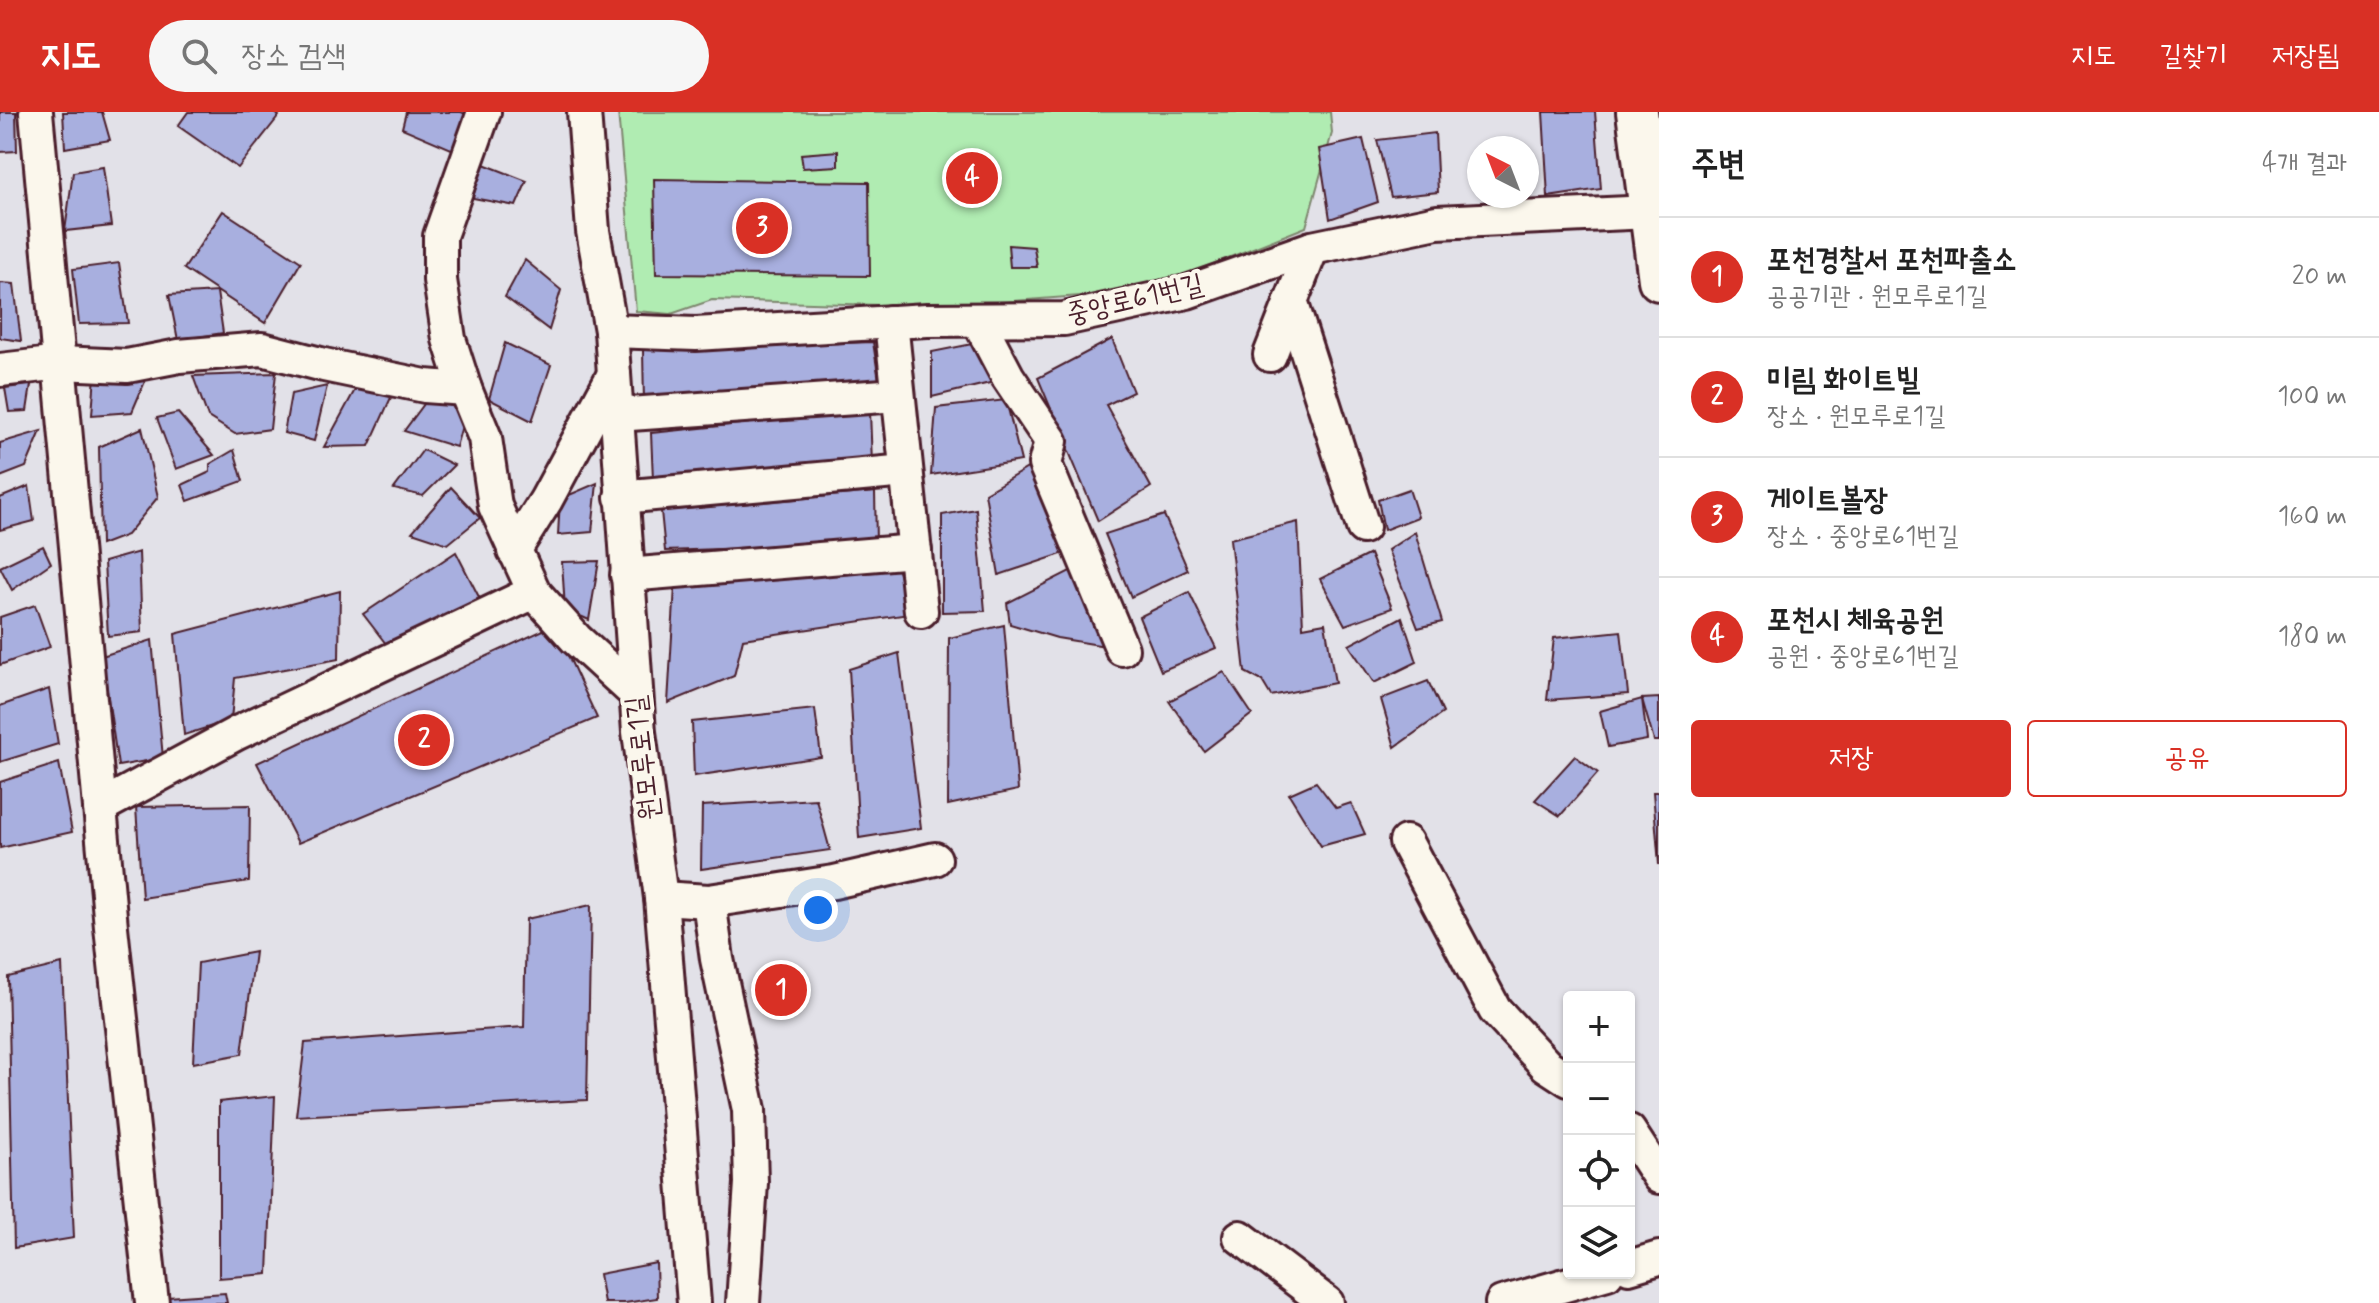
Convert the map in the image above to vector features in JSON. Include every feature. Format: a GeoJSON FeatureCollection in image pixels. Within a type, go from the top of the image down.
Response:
{"type":"FeatureCollection","features":[{"type":"Feature","properties":{"kind":"street"},"geometry":{"type":"LineString","coordinates":[[36,112],[100,807],[152,1303]]}},
{"type":"Feature","properties":{"kind":"street"},"geometry":{"type":"LineString","coordinates":[[484,112],[440,236],[440,280],[449,339],[485,438],[495,506],[534,592],[576,639],[636,694]]}},
{"type":"Feature","properties":{"kind":"street","name":"원모루로1길"},"geometry":{"type":"LineString","coordinates":[[584,112],[593,231],[611,331],[636,694],[661,898],[694,1303]]}},
{"type":"Feature","properties":{"kind":"street"},"geometry":{"type":"LineString","coordinates":[[1637,112],[1659,280]]}},
{"type":"Feature","properties":{"kind":"street","name":"중앙로61번길"},"geometry":{"type":"LineString","coordinates":[[611,331],[696,334],[891,322],[1064,319],[1187,292],[1312,248],[1437,222],[1650,212]]}},
{"type":"Feature","properties":{"kind":"street"},"geometry":{"type":"LineString","coordinates":[[1270,355],[1312,248]]}},
{"type":"Feature","properties":{"kind":"street"},"geometry":{"type":"LineString","coordinates":[[1291,301],[1363,527]]}},
{"type":"Feature","properties":{"kind":"street"},"geometry":{"type":"LineString","coordinates":[[978,320],[1008,377],[1051,441],[1045,464],[1122,649]]}},
{"type":"Feature","properties":{"kind":"street"},"geometry":{"type":"LineString","coordinates":[[891,322],[921,611]]}},
{"type":"Feature","properties":{"kind":"street"},"geometry":{"type":"LineString","coordinates":[[0,370],[60,363],[127,366],[179,356],[262,349],[425,386],[465,389]]}},
{"type":"Feature","properties":{"kind":"street"},"geometry":{"type":"LineString","coordinates":[[514,551],[546,500],[614,374]]}},
{"type":"Feature","properties":{"kind":"street"},"geometry":{"type":"LineString","coordinates":[[616,415],[898,395]]}},
{"type":"Feature","properties":{"kind":"street"},"geometry":{"type":"LineString","coordinates":[[621,497],[906,471]]}},
{"type":"Feature","properties":{"kind":"street"},"geometry":{"type":"LineString","coordinates":[[627,575],[915,551]]}},
{"type":"Feature","properties":{"kind":"street"},"geometry":{"type":"LineString","coordinates":[[100,807],[237,733],[534,592]]}},
{"type":"Feature","properties":{"kind":"street"},"geometry":{"type":"LineString","coordinates":[[1406,842],[1495,1010],[1546,1065],[1563,1076]]}},
{"type":"Feature","properties":{"kind":"street"},"geometry":{"type":"LineString","coordinates":[[661,898],[709,901],[834,882],[935,859]]}},
{"type":"Feature","properties":{"kind":"street"},"geometry":{"type":"LineString","coordinates":[[709,901],[717,959],[749,1110],[751,1183],[743,1303]]}},
{"type":"Feature","properties":{"kind":"street"},"geometry":{"type":"LineString","coordinates":[[1632,1135],[1659,1177]]}},
{"type":"Feature","properties":{"kind":"street"},"geometry":{"type":"LineString","coordinates":[[1240,1237],[1327,1303]]}},
{"type":"Feature","properties":{"kind":"street"},"geometry":{"type":"LineString","coordinates":[[1635,1265],[1659,1258]]}},
{"type":"Feature","properties":{"kind":"street"},"geometry":{"type":"LineString","coordinates":[[1502,1303],[1586,1279]]}},
{"type":"Feature","properties":{"kind":"green space"},"geometry":{"type":"Polygon","coordinates":[[[618,112],[1330,112],[1332,133],[1306,227],[1190,273],[1107,294],[986,303],[879,305],[712,300],[671,314],[636,311],[618,112]]]}},
{"type":"Feature","properties":{"kind":"building"},"geometry":{"type":"Polygon","coordinates":[[[0,112],[16,112],[17,151],[0,152],[0,112]]]}},
{"type":"Feature","properties":{"kind":"building"},"geometry":{"type":"Polygon","coordinates":[[[63,112],[102,112],[110,140],[65,148],[63,112]]]}},
{"type":"Feature","properties":{"kind":"building"},"geometry":{"type":"Polygon","coordinates":[[[188,112],[274,112],[279,116],[238,168],[178,126],[188,112]]]}},
{"type":"Feature","properties":{"kind":"building"},"geometry":{"type":"Polygon","coordinates":[[[406,112],[461,112],[469,115],[456,151],[402,128],[406,112]]]}},
{"type":"Feature","properties":{"kind":"building"},"geometry":{"type":"Polygon","coordinates":[[[1543,112],[1595,112],[1601,189],[1548,197],[1543,112]]]}},
{"type":"Feature","properties":{"kind":"building"},"geometry":{"type":"Polygon","coordinates":[[[1435,133],[1438,192],[1391,197],[1377,140],[1435,133]]]}},
{"type":"Feature","properties":{"kind":"building"},"geometry":{"type":"Polygon","coordinates":[[[1363,139],[1378,202],[1330,219],[1319,149],[1363,139]]]}},
{"type":"Feature","properties":{"kind":"building"},"geometry":{"type":"Polygon","coordinates":[[[838,151],[838,166],[803,168],[801,154],[838,151]]]}},
{"type":"Feature","properties":{"kind":"building"},"geometry":{"type":"Polygon","coordinates":[[[481,163],[527,181],[516,206],[473,198],[481,163]]]}},
{"type":"Feature","properties":{"kind":"building"},"geometry":{"type":"Polygon","coordinates":[[[103,167],[111,226],[65,231],[73,172],[103,167]]]}},
{"type":"Feature","properties":{"kind":"building"},"geometry":{"type":"Polygon","coordinates":[[[654,179],[869,182],[870,276],[656,274],[654,179]]]}},
{"type":"Feature","properties":{"kind":"building"},"geometry":{"type":"Polygon","coordinates":[[[223,211],[301,262],[265,323],[184,269],[223,211]]]}},
{"type":"Feature","properties":{"kind":"building"},"geometry":{"type":"Polygon","coordinates":[[[1008,245],[1034,247],[1037,267],[1010,267],[1008,245]]]}},
{"type":"Feature","properties":{"kind":"building"},"geometry":{"type":"Polygon","coordinates":[[[525,260],[561,290],[549,330],[505,297],[525,260]]]}},
{"type":"Feature","properties":{"kind":"building"},"geometry":{"type":"Polygon","coordinates":[[[119,263],[128,323],[79,324],[73,269],[119,263]]]}},
{"type":"Feature","properties":{"kind":"building"},"geometry":{"type":"Polygon","coordinates":[[[0,283],[14,284],[21,341],[0,338],[0,283]]]}},
{"type":"Feature","properties":{"kind":"building"},"geometry":{"type":"Polygon","coordinates":[[[217,292],[223,333],[178,340],[169,295],[217,292]]]}},
{"type":"Feature","properties":{"kind":"building"},"geometry":{"type":"Polygon","coordinates":[[[1112,339],[1133,392],[1106,405],[1151,487],[1098,521],[1038,378],[1112,339]]]}},
{"type":"Feature","properties":{"kind":"building"},"geometry":{"type":"Polygon","coordinates":[[[873,342],[880,387],[644,403],[643,350],[873,342]]]}},
{"type":"Feature","properties":{"kind":"building"},"geometry":{"type":"Polygon","coordinates":[[[505,343],[551,365],[532,421],[489,399],[505,343]]]}},
{"type":"Feature","properties":{"kind":"building"},"geometry":{"type":"Polygon","coordinates":[[[972,344],[998,381],[932,397],[932,352],[972,344]]]}},
{"type":"Feature","properties":{"kind":"building"},"geometry":{"type":"Polygon","coordinates":[[[149,372],[132,412],[92,415],[95,375],[149,372]]]}},
{"type":"Feature","properties":{"kind":"building"},"geometry":{"type":"Polygon","coordinates":[[[276,373],[270,429],[235,434],[208,417],[193,376],[276,373]]]}},
{"type":"Feature","properties":{"kind":"building"},"geometry":{"type":"Polygon","coordinates":[[[31,385],[27,411],[9,412],[5,388],[31,385]]]}},
{"type":"Feature","properties":{"kind":"building"},"geometry":{"type":"Polygon","coordinates":[[[327,386],[314,441],[284,433],[291,394],[327,386]]]}},
{"type":"Feature","properties":{"kind":"building"},"geometry":{"type":"Polygon","coordinates":[[[356,388],[394,391],[369,446],[324,447],[356,388]]]}},
{"type":"Feature","properties":{"kind":"building"},"geometry":{"type":"Polygon","coordinates":[[[433,392],[467,408],[456,447],[404,431],[433,392]]]}},
{"type":"Feature","properties":{"kind":"building"},"geometry":{"type":"Polygon","coordinates":[[[1006,400],[1021,461],[931,475],[936,408],[1006,400]]]}},
{"type":"Feature","properties":{"kind":"building"},"geometry":{"type":"Polygon","coordinates":[[[870,411],[872,464],[653,479],[651,433],[870,411]]]}},
{"type":"Feature","properties":{"kind":"building"},"geometry":{"type":"Polygon","coordinates":[[[178,413],[214,455],[176,469],[157,418],[178,413]]]}},
{"type":"Feature","properties":{"kind":"building"},"geometry":{"type":"Polygon","coordinates":[[[142,428],[158,497],[127,535],[101,545],[99,447],[142,428]]]}},
{"type":"Feature","properties":{"kind":"building"},"geometry":{"type":"Polygon","coordinates":[[[41,431],[26,467],[0,477],[0,443],[41,431]]]}},
{"type":"Feature","properties":{"kind":"building"},"geometry":{"type":"Polygon","coordinates":[[[234,450],[243,481],[188,501],[182,485],[210,472],[210,464],[234,450]]]}},
{"type":"Feature","properties":{"kind":"building"},"geometry":{"type":"Polygon","coordinates":[[[423,450],[454,465],[423,496],[394,489],[423,450]]]}},
{"type":"Feature","properties":{"kind":"building"},"geometry":{"type":"Polygon","coordinates":[[[1031,466],[1065,553],[999,575],[985,493],[1031,466]]]}},
{"type":"Feature","properties":{"kind":"building"},"geometry":{"type":"Polygon","coordinates":[[[597,483],[592,532],[558,535],[560,499],[597,483]]]}},
{"type":"Feature","properties":{"kind":"building"},"geometry":{"type":"Polygon","coordinates":[[[29,486],[34,521],[0,530],[0,498],[29,486]]]}},
{"type":"Feature","properties":{"kind":"building"},"geometry":{"type":"Polygon","coordinates":[[[451,487],[480,518],[448,544],[412,532],[451,487]]]}},
{"type":"Feature","properties":{"kind":"building"},"geometry":{"type":"Polygon","coordinates":[[[1409,489],[1418,517],[1384,530],[1378,500],[1409,489]]]}},
{"type":"Feature","properties":{"kind":"building"},"geometry":{"type":"Polygon","coordinates":[[[875,492],[876,543],[665,551],[661,511],[875,492]]]}},
{"type":"Feature","properties":{"kind":"building"},"geometry":{"type":"Polygon","coordinates":[[[976,509],[985,611],[942,612],[942,515],[976,509]]]}},
{"type":"Feature","properties":{"kind":"building"},"geometry":{"type":"Polygon","coordinates":[[[1164,515],[1188,570],[1131,597],[1105,534],[1164,515]]]}},
{"type":"Feature","properties":{"kind":"building"},"geometry":{"type":"Polygon","coordinates":[[[1298,522],[1303,627],[1325,623],[1335,683],[1271,696],[1262,681],[1245,672],[1230,539],[1298,522]]]}},
{"type":"Feature","properties":{"kind":"building"},"geometry":{"type":"Polygon","coordinates":[[[1415,532],[1442,622],[1418,628],[1388,550],[1415,532]]]}},
{"type":"Feature","properties":{"kind":"building"},"geometry":{"type":"Polygon","coordinates":[[[43,546],[51,563],[12,590],[0,567],[43,546]]]}},
{"type":"Feature","properties":{"kind":"building"},"geometry":{"type":"Polygon","coordinates":[[[139,552],[142,632],[108,636],[104,562],[139,552]]]}},
{"type":"Feature","properties":{"kind":"building"},"geometry":{"type":"Polygon","coordinates":[[[456,552],[480,599],[393,653],[363,614],[456,552]]]}},
{"type":"Feature","properties":{"kind":"building"},"geometry":{"type":"Polygon","coordinates":[[[1370,554],[1392,608],[1345,625],[1320,579],[1370,554]]]}},
{"type":"Feature","properties":{"kind":"building"},"geometry":{"type":"Polygon","coordinates":[[[599,561],[589,620],[565,609],[562,562],[599,561]]]}},
{"type":"Feature","properties":{"kind":"building"},"geometry":{"type":"Polygon","coordinates":[[[897,567],[909,614],[743,639],[734,676],[668,703],[675,586],[897,567]]]}},
{"type":"Feature","properties":{"kind":"building"},"geometry":{"type":"Polygon","coordinates":[[[1074,569],[1111,647],[1057,638],[1010,624],[1007,603],[1074,569]]]}},
{"type":"Feature","properties":{"kind":"building"},"geometry":{"type":"Polygon","coordinates":[[[340,591],[339,659],[235,678],[231,720],[184,735],[175,634],[340,591]]]}},
{"type":"Feature","properties":{"kind":"building"},"geometry":{"type":"Polygon","coordinates":[[[1189,592],[1216,648],[1161,671],[1139,617],[1189,592]]]}},
{"type":"Feature","properties":{"kind":"building"},"geometry":{"type":"Polygon","coordinates":[[[35,605],[50,647],[0,665],[0,617],[35,605]]]}},
{"type":"Feature","properties":{"kind":"building"},"geometry":{"type":"Polygon","coordinates":[[[1402,617],[1417,662],[1374,683],[1349,645],[1402,617]]]}},
{"type":"Feature","properties":{"kind":"building"},"geometry":{"type":"Polygon","coordinates":[[[554,625],[597,718],[298,843],[257,763],[554,625]]]}},
{"type":"Feature","properties":{"kind":"building"},"geometry":{"type":"Polygon","coordinates":[[[1004,625],[1018,790],[948,805],[949,638],[1004,625]]]}},
{"type":"Feature","properties":{"kind":"building"},"geometry":{"type":"Polygon","coordinates":[[[1621,631],[1628,694],[1547,700],[1554,638],[1621,631]]]}},
{"type":"Feature","properties":{"kind":"building"},"geometry":{"type":"Polygon","coordinates":[[[152,640],[163,758],[118,766],[102,656],[152,640]]]}},
{"type":"Feature","properties":{"kind":"building"},"geometry":{"type":"Polygon","coordinates":[[[899,653],[921,828],[859,838],[849,669],[899,653]]]}},
{"type":"Feature","properties":{"kind":"building"},"geometry":{"type":"Polygon","coordinates":[[[1224,672],[1252,714],[1204,751],[1169,701],[1224,672]]]}},
{"type":"Feature","properties":{"kind":"building"},"geometry":{"type":"Polygon","coordinates":[[[1428,681],[1443,713],[1395,747],[1381,699],[1428,681]]]}},
{"type":"Feature","properties":{"kind":"building"},"geometry":{"type":"Polygon","coordinates":[[[49,689],[58,744],[0,762],[0,706],[49,689]]]}},
{"type":"Feature","properties":{"kind":"building"},"geometry":{"type":"Polygon","coordinates":[[[1659,698],[1659,741],[1654,741],[1642,699],[1659,698]]]}},
{"type":"Feature","properties":{"kind":"building"},"geometry":{"type":"Polygon","coordinates":[[[1642,699],[1647,740],[1608,747],[1600,711],[1642,699]]]}},
{"type":"Feature","properties":{"kind":"building"},"geometry":{"type":"Polygon","coordinates":[[[815,709],[821,757],[694,776],[692,722],[815,709]]]}},
{"type":"Feature","properties":{"kind":"building"},"geometry":{"type":"Polygon","coordinates":[[[1575,756],[1598,773],[1560,816],[1535,800],[1575,756]]]}},
{"type":"Feature","properties":{"kind":"building"},"geometry":{"type":"Polygon","coordinates":[[[59,763],[72,832],[0,848],[0,782],[59,763]]]}},
{"type":"Feature","properties":{"kind":"building"},"geometry":{"type":"Polygon","coordinates":[[[1316,782],[1336,808],[1351,803],[1365,834],[1321,846],[1289,794],[1316,782]]]}},
{"type":"Feature","properties":{"kind":"building"},"geometry":{"type":"Polygon","coordinates":[[[1653,792],[1659,792],[1659,865],[1653,792]]]}},
{"type":"Feature","properties":{"kind":"building"},"geometry":{"type":"Polygon","coordinates":[[[816,799],[830,850],[701,869],[702,806],[816,799]]]}},
{"type":"Feature","properties":{"kind":"building"},"geometry":{"type":"Polygon","coordinates":[[[250,805],[249,881],[142,898],[136,807],[250,805]]]}},
{"type":"Feature","properties":{"kind":"building"},"geometry":{"type":"Polygon","coordinates":[[[591,905],[587,1100],[296,1116],[305,1043],[524,1027],[526,919],[591,905]]]}},
{"type":"Feature","properties":{"kind":"building"},"geometry":{"type":"Polygon","coordinates":[[[255,952],[242,1054],[193,1063],[198,963],[255,952]]]}},
{"type":"Feature","properties":{"kind":"building"},"geometry":{"type":"Polygon","coordinates":[[[62,964],[74,1238],[14,1248],[8,977],[62,964]]]}},
{"type":"Feature","properties":{"kind":"building"},"geometry":{"type":"Polygon","coordinates":[[[275,1096],[268,1274],[219,1278],[219,1102],[275,1096]]]}},
{"type":"Feature","properties":{"kind":"building"},"geometry":{"type":"Polygon","coordinates":[[[656,1263],[657,1298],[604,1303],[599,1274],[656,1263]]]}},
{"type":"Feature","properties":{"kind":"building"},"geometry":{"type":"Polygon","coordinates":[[[225,1293],[227,1303],[169,1303],[168,1297],[225,1293]]]}},
{"type":"Feature","properties":{"kind":"place","name":"포천시 체육공원"},"geometry":{"type":"Point","coordinates":[972,178]}},
{"type":"Feature","properties":{"kind":"place","name":"게이트볼장"},"geometry":{"type":"Point","coordinates":[762,228]}},
{"type":"Feature","properties":{"kind":"place","name":"미림 화이트빌"},"geometry":{"type":"Point","coordinates":[424,740]}},
{"type":"Feature","properties":{"kind":"place","name":"포천경찰서 포천파출소"},"geometry":{"type":"Point","coordinates":[781,990]}}]}
